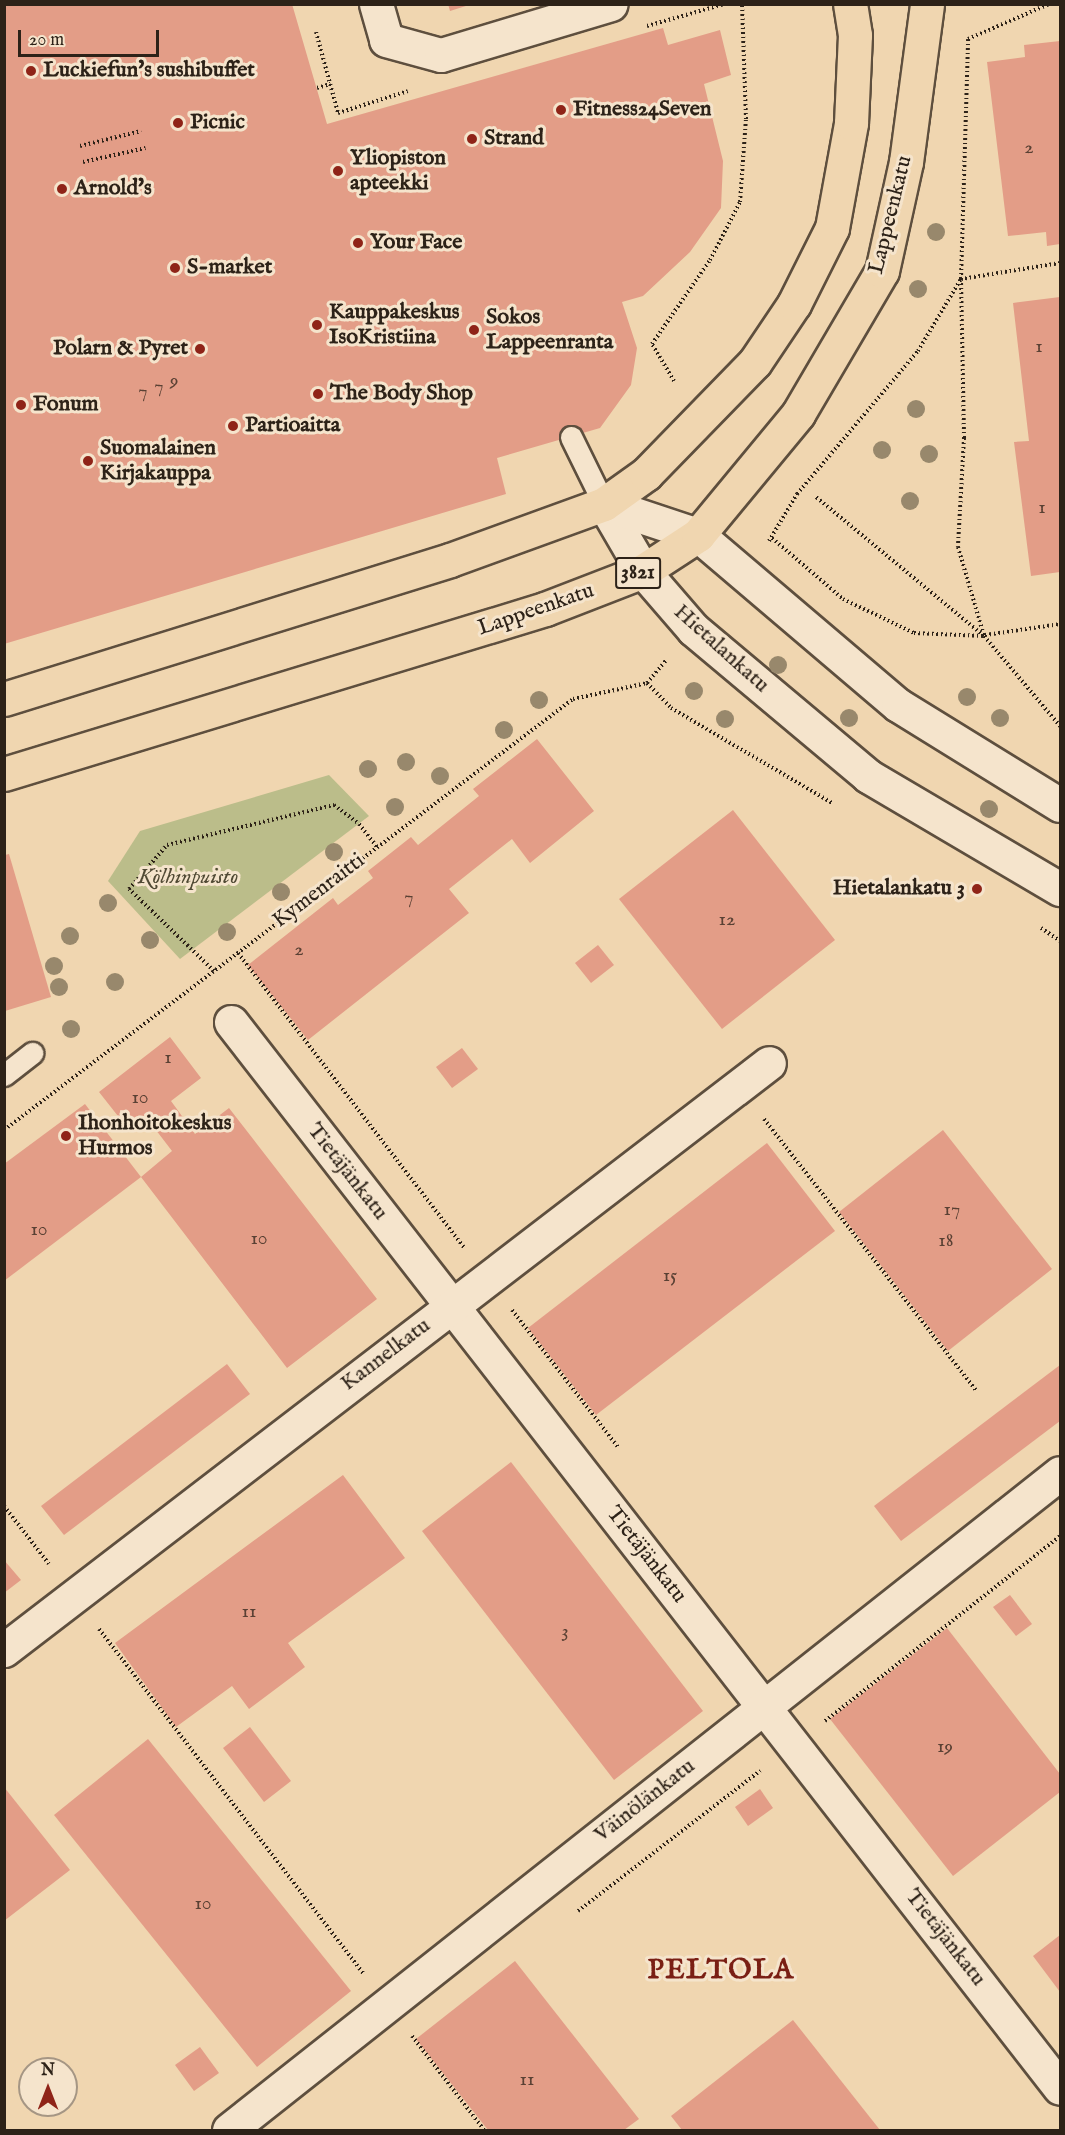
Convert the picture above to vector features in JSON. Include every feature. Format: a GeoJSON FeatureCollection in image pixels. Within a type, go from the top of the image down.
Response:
{"type":"FeatureCollection","features":[{"type":"Feature","properties":{"kind":"main road"},"geometry":{"type":"LineString","coordinates":[[4,699],[450,560],[604,504],[645,474],[755,362],[794,304],[832,228],[851,123],[855,35],[850,4]]}},
{"type":"Feature","properties":{"kind":"main road","name":"Lappeenkatu"},"geometry":{"type":"LineString","coordinates":[[4,774],[466,635],[643,571],[698,535],[798,414],[882,271],[906,162],[927,4]]}},
{"type":"Feature","properties":{"kind":"street"},"geometry":{"type":"LineString","coordinates":[[376,4],[386,40],[441,55],[611,4]]}},
{"type":"Feature","properties":{"kind":"street"},"geometry":{"type":"LineString","coordinates":[[604,504],[698,535],[898,705],[1060,805]]}},
{"type":"Feature","properties":{"kind":"street","name":"Hietalankatu"},"geometry":{"type":"LineString","coordinates":[[604,504],[643,571],[693,629],[868,776],[1060,889]]}},
{"type":"Feature","properties":{"kind":"street","name":"Tietäjänkatu"},"geometry":{"type":"LineString","coordinates":[[231,1022],[1060,2088]]}},
{"type":"Feature","properties":{"kind":"street","name":"Kannelkatu"},"geometry":{"type":"LineString","coordinates":[[4,1650],[769,1063]]}},
{"type":"Feature","properties":{"kind":"street","name":"Väinölänkatu"},"geometry":{"type":"LineString","coordinates":[[229,2130],[1060,1473]]}},
{"type":"Feature","properties":{"kind":"lane"},"geometry":{"type":"LineString","coordinates":[[571,437],[604,504]]}},
{"type":"Feature","properties":{"kind":"lane"},"geometry":{"type":"LineString","coordinates":[[4,1075],[32,1053]]}},
{"type":"Feature","properties":{"kind":"path"},"geometry":{"type":"LineString","coordinates":[[674,381],[652,344],[710,260],[740,202],[747,119],[742,4]]}},
{"type":"Feature","properties":{"kind":"path"},"geometry":{"type":"LineString","coordinates":[[317,88],[330,84]]}},
{"type":"Feature","properties":{"kind":"path"},"geometry":{"type":"LineString","coordinates":[[80,146],[141,130]]}},
{"type":"Feature","properties":{"kind":"path"},"geometry":{"type":"LineString","coordinates":[[83,162],[145,148]]}},
{"type":"Feature","properties":{"kind":"path"},"geometry":{"type":"LineString","coordinates":[[984,636],[958,547],[964,438],[961,279],[1060,263]]}},
{"type":"Feature","properties":{"kind":"path"},"geometry":{"type":"LineString","coordinates":[[816,497],[984,636],[1060,726]]}},
{"type":"Feature","properties":{"kind":"path"},"geometry":{"type":"LineString","coordinates":[[772,538],[843,599],[914,633],[984,636],[1060,624]]}},
{"type":"Feature","properties":{"kind":"path","name":"Kymenraitti"},"geometry":{"type":"LineString","coordinates":[[4,1130],[573,699],[647,683]]}},
{"type":"Feature","properties":{"kind":"path"},"geometry":{"type":"LineString","coordinates":[[214,971],[129,888],[167,845],[334,805],[359,824],[377,847]]}},
{"type":"Feature","properties":{"kind":"path"},"geometry":{"type":"LineString","coordinates":[[756,1109],[976,1390]]}},
{"type":"Feature","properties":{"kind":"path"},"geometry":{"type":"LineString","coordinates":[[4,1506],[484,2130]]}},
{"type":"Feature","properties":{"kind":"path"},"geometry":{"type":"LineString","coordinates":[[572,1916],[1060,1536]]}},
{"type":"Feature","properties":{"kind":"path"},"geometry":{"type":"LineString","coordinates":[[404,2045],[423,2031]]}},
{"type":"Feature","properties":{"kind":"green space","name":"Kölhinpuisto"},"geometry":{"type":"Polygon","coordinates":[[[329,775],[369,816],[180,959],[108,881],[140,831],[329,775]]]}},
{"type":"Feature","properties":{"kind":"building","name":"Kauppakeskus IsoKristiina"},"geometry":{"type":"Polygon","coordinates":[[[4,4],[292,4],[327,124],[663,28],[668,45],[720,30],[731,75],[704,84],[723,161],[721,208],[690,252],[643,296],[622,302],[637,348],[631,385],[600,428],[497,458],[506,494],[4,644],[4,4]]]}},
{"type":"Feature","properties":{"kind":"building"},"geometry":{"type":"Polygon","coordinates":[[[448,4],[468,4],[469,5],[450,11],[448,4]]]}},
{"type":"Feature","properties":{"kind":"building"},"geometry":{"type":"Polygon","coordinates":[[[1060,41],[1060,244],[1047,246],[1046,232],[1008,236],[987,62],[1025,57],[1024,45],[1060,41]]]}},
{"type":"Feature","properties":{"kind":"building"},"geometry":{"type":"Polygon","coordinates":[[[1060,297],[1060,572],[1031,576],[1014,442],[1029,441],[1013,303],[1060,297]]]}},
{"type":"Feature","properties":{"kind":"building"},"geometry":{"type":"Polygon","coordinates":[[[537,739],[594,811],[530,863],[512,839],[449,889],[469,913],[308,1040],[248,965],[333,898],[338,905],[373,878],[368,871],[411,837],[418,845],[479,796],[473,789],[537,739]]]}},
{"type":"Feature","properties":{"kind":"building"},"geometry":{"type":"Polygon","coordinates":[[[733,810],[835,940],[722,1029],[619,899],[733,810]]]}},
{"type":"Feature","properties":{"kind":"building"},"geometry":{"type":"Polygon","coordinates":[[[9,854],[51,997],[5,1011],[5,855],[9,854]]]}},
{"type":"Feature","properties":{"kind":"building"},"geometry":{"type":"Polygon","coordinates":[[[598,945],[614,965],[591,983],[575,963],[598,945]]]}},
{"type":"Feature","properties":{"kind":"building"},"geometry":{"type":"Polygon","coordinates":[[[170,1037],[201,1078],[171,1101],[195,1134],[229,1108],[377,1299],[287,1368],[141,1177],[172,1151],[146,1117],[129,1130],[99,1092],[170,1037]]]}},
{"type":"Feature","properties":{"kind":"building"},"geometry":{"type":"Polygon","coordinates":[[[462,1048],[478,1069],[452,1088],[436,1067],[462,1048]]]}},
{"type":"Feature","properties":{"kind":"building"},"geometry":{"type":"Polygon","coordinates":[[[85,1104],[141,1177],[4,1281],[4,1164],[85,1104]]]}},
{"type":"Feature","properties":{"kind":"building"},"geometry":{"type":"Polygon","coordinates":[[[943,1130],[1052,1269],[948,1351],[839,1212],[943,1130]]]}},
{"type":"Feature","properties":{"kind":"building"},"geometry":{"type":"Polygon","coordinates":[[[767,1143],[835,1231],[596,1415],[528,1328],[767,1143]]]}},
{"type":"Feature","properties":{"kind":"building"},"geometry":{"type":"Polygon","coordinates":[[[227,1364],[250,1394],[64,1535],[41,1506],[227,1364]]]}},
{"type":"Feature","properties":{"kind":"building"},"geometry":{"type":"Polygon","coordinates":[[[1060,1365],[1060,1421],[901,1541],[874,1506],[1060,1365]]]}},
{"type":"Feature","properties":{"kind":"building"},"geometry":{"type":"Polygon","coordinates":[[[511,1462],[703,1711],[614,1780],[422,1531],[511,1462]]]}},
{"type":"Feature","properties":{"kind":"building"},"geometry":{"type":"Polygon","coordinates":[[[343,1475],[405,1558],[288,1643],[305,1667],[249,1709],[232,1686],[176,1727],[115,1643],[343,1475]]]}},
{"type":"Feature","properties":{"kind":"building"},"geometry":{"type":"Polygon","coordinates":[[[4,1560],[21,1580],[4,1593],[4,1560]]]}},
{"type":"Feature","properties":{"kind":"building"},"geometry":{"type":"Polygon","coordinates":[[[1010,1595],[1032,1624],[1016,1636],[993,1607],[1010,1595]]]}},
{"type":"Feature","properties":{"kind":"building"},"geometry":{"type":"Polygon","coordinates":[[[947,1628],[1060,1774],[1060,1792],[953,1876],[830,1719],[947,1628]]]}},
{"type":"Feature","properties":{"kind":"building"},"geometry":{"type":"Polygon","coordinates":[[[250,1727],[291,1781],[264,1802],[223,1748],[250,1727]]]}},
{"type":"Feature","properties":{"kind":"building"},"geometry":{"type":"Polygon","coordinates":[[[148,1739],[351,1991],[257,2067],[54,1815],[148,1739]]]}},
{"type":"Feature","properties":{"kind":"building"},"geometry":{"type":"Polygon","coordinates":[[[4,1787],[70,1870],[4,1921],[4,1787]]]}},
{"type":"Feature","properties":{"kind":"building"},"geometry":{"type":"Polygon","coordinates":[[[760,1789],[773,1808],[748,1826],[735,1807],[760,1789]]]}},
{"type":"Feature","properties":{"kind":"building"},"geometry":{"type":"Polygon","coordinates":[[[1060,1935],[1060,1992],[1033,1956],[1060,1935]]]}},
{"type":"Feature","properties":{"kind":"building"},"geometry":{"type":"Polygon","coordinates":[[[515,1961],[639,2119],[624,2130],[488,2130],[416,2039],[515,1961]]]}},
{"type":"Feature","properties":{"kind":"building"},"geometry":{"type":"Polygon","coordinates":[[[793,2020],[880,2130],[682,2130],[671,2116],[793,2020]]]}},
{"type":"Feature","properties":{"kind":"building"},"geometry":{"type":"Polygon","coordinates":[[[200,2047],[219,2073],[194,2091],[175,2065],[200,2047]]]}},
{"type":"Feature","properties":{"kind":"place","name":"Luckiefun's sushibuffet"},"geometry":{"type":"Point","coordinates":[31,71]}},
{"type":"Feature","properties":{"kind":"place","name":"Fitness24Seven"},"geometry":{"type":"Point","coordinates":[561,110]}},
{"type":"Feature","properties":{"kind":"place","name":"Picnic"},"geometry":{"type":"Point","coordinates":[178,123]}},
{"type":"Feature","properties":{"kind":"place","name":"Strand"},"geometry":{"type":"Point","coordinates":[472,139]}},
{"type":"Feature","properties":{"kind":"place","name":"Yliopiston apteekki"},"geometry":{"type":"Point","coordinates":[338,171]}},
{"type":"Feature","properties":{"kind":"place","name":"Arnold's"},"geometry":{"type":"Point","coordinates":[62,189]}},
{"type":"Feature","properties":{"kind":"place","name":"Your Face"},"geometry":{"type":"Point","coordinates":[358,243]}},
{"type":"Feature","properties":{"kind":"place","name":"S-market"},"geometry":{"type":"Point","coordinates":[175,268]}},
{"type":"Feature","properties":{"kind":"place","name":"Kauppakeskus IsoKristiina"},"geometry":{"type":"Point","coordinates":[317,325]}},
{"type":"Feature","properties":{"kind":"place","name":"Sokos Lappeenranta"},"geometry":{"type":"Point","coordinates":[474,330]}},
{"type":"Feature","properties":{"kind":"place","name":"Polarn & Pyret"},"geometry":{"type":"Point","coordinates":[200,349]}},
{"type":"Feature","properties":{"kind":"place","name":"The Body Shop"},"geometry":{"type":"Point","coordinates":[318,394]}},
{"type":"Feature","properties":{"kind":"place","name":"Fonum"},"geometry":{"type":"Point","coordinates":[21,405]}},
{"type":"Feature","properties":{"kind":"place","name":"Partioaitta"},"geometry":{"type":"Point","coordinates":[233,426]}},
{"type":"Feature","properties":{"kind":"place","name":"Suomalainen Kirjakauppa"},"geometry":{"type":"Point","coordinates":[88,461]}},
{"type":"Feature","properties":{"kind":"place","name":"Hietalankatu 3"},"geometry":{"type":"Point","coordinates":[977,889]}},
{"type":"Feature","properties":{"kind":"place","name":"Ihonhoitokeskus Hurmos"},"geometry":{"type":"Point","coordinates":[66,1136]}},
{"type":"Feature","properties":{"kind":"district","name":"PELTOLA"},"geometry":{"type":"Point","coordinates":[721,1971]}}]}
